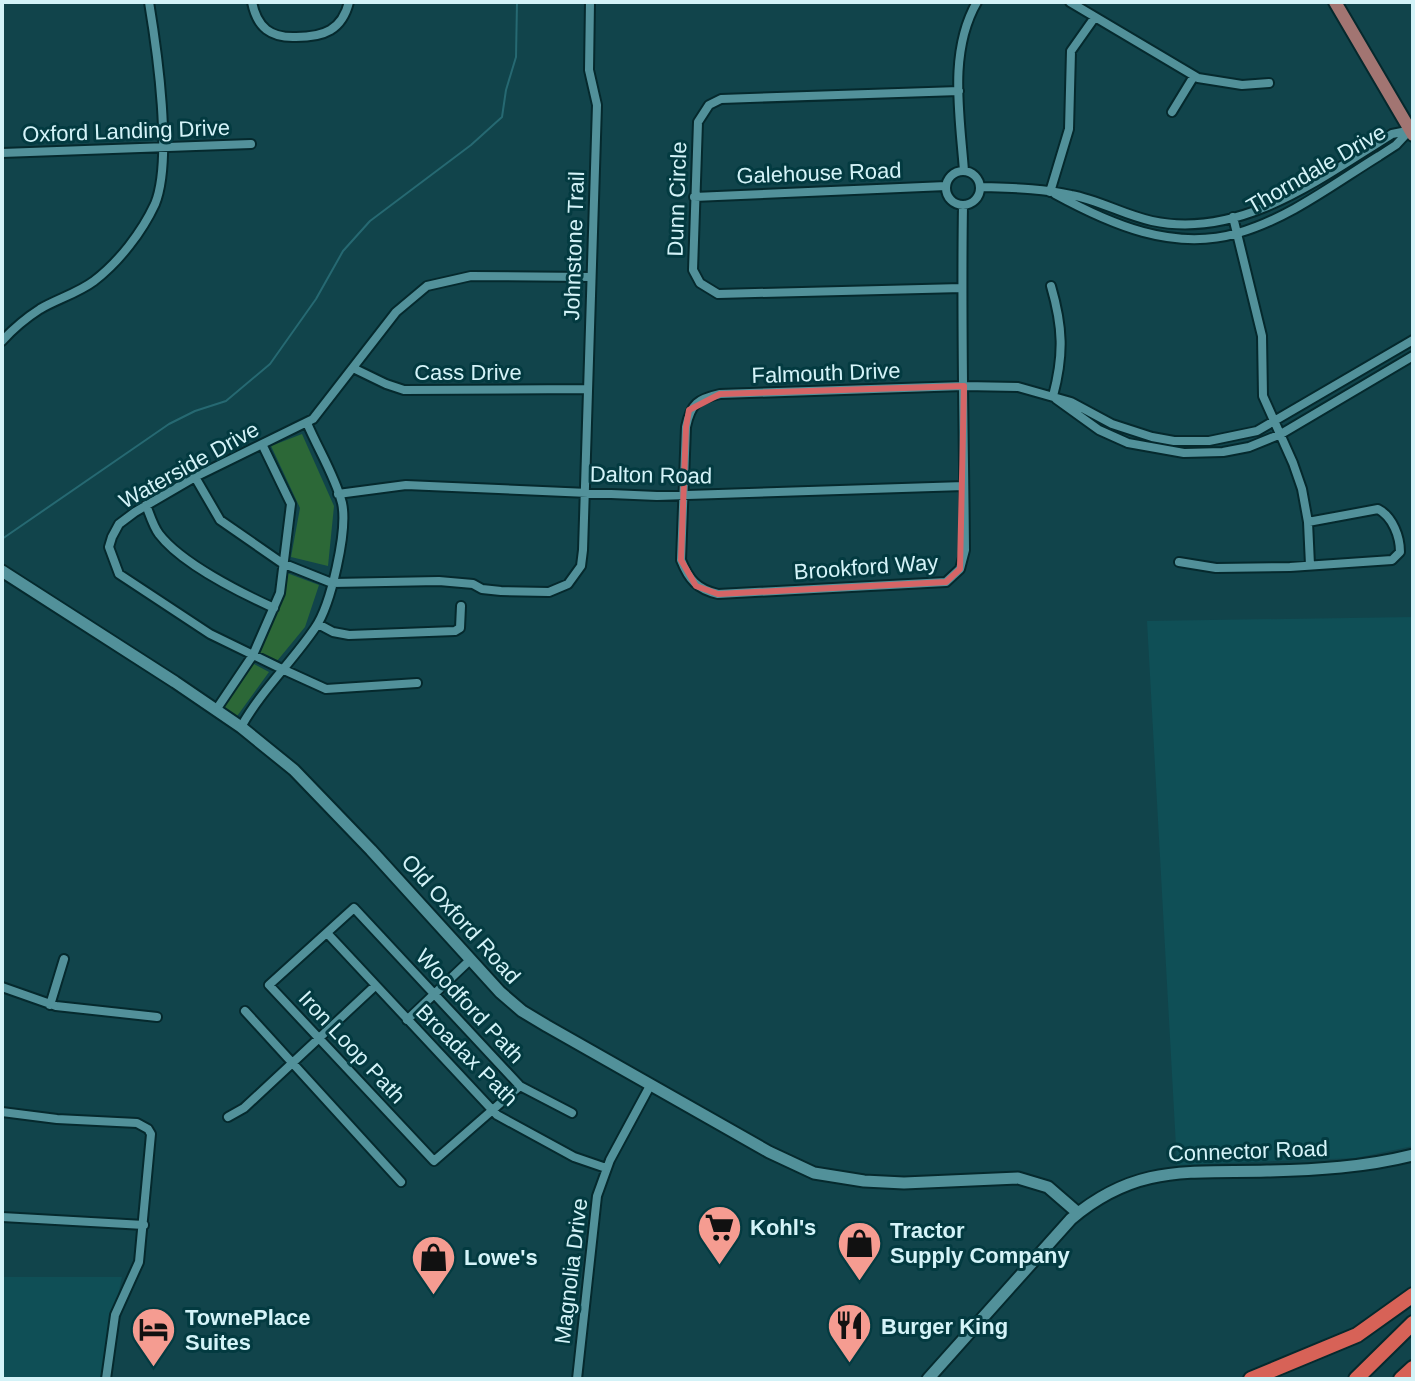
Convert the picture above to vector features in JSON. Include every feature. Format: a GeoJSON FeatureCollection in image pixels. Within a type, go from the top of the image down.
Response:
{"type":"FeatureCollection","features":[{"type":"Feature","properties":{"kind":"highway"},"geometry":{"type":"LineString","coordinates":[[1251,1379],[1357,1335],[1413,1295]]}},
{"type":"Feature","properties":{"kind":"highway"},"geometry":{"type":"LineString","coordinates":[[1356,1379],[1413,1323]]}},
{"type":"Feature","properties":{"kind":"highway"},"geometry":{"type":"LineString","coordinates":[[1401,1379],[1413,1368]]}},
{"type":"Feature","properties":{"kind":"main road"},"geometry":{"type":"LineString","coordinates":[[1335,2],[1412,131]]}},
{"type":"Feature","properties":{"kind":"street"},"geometry":{"type":"LineString","coordinates":[[2,341],[39,310],[91,284],[110,268],[155,203],[163,171],[158,54],[149,2]]}},
{"type":"Feature","properties":{"kind":"street"},"geometry":{"type":"LineString","coordinates":[[252,2],[255,16],[262,26],[270,34],[283,38],[314,37],[328,33],[345,18],[349,2]]}},
{"type":"Feature","properties":{"kind":"street","name":"Johnstone Trail"},"geometry":{"type":"LineString","coordinates":[[332,583],[439,581],[473,584],[482,589],[501,591],[549,592],[568,584],[581,566],[597,105],[589,70],[590,2]]}},
{"type":"Feature","properties":{"kind":"street"},"geometry":{"type":"LineString","coordinates":[[964,171],[959,91],[961,46],[966,21],[977,2]]}},
{"type":"Feature","properties":{"kind":"street"},"geometry":{"type":"LineString","coordinates":[[1070,2],[1194,76],[1242,85],[1269,83]]}},
{"type":"Feature","properties":{"kind":"street"},"geometry":{"type":"LineString","coordinates":[[1050,192],[1069,129],[1071,51],[1095,17]]}},
{"type":"Feature","properties":{"kind":"street"},"geometry":{"type":"LineString","coordinates":[[1172,112],[1194,76]]}},
{"type":"Feature","properties":{"kind":"street","name":"Dunn Circle"},"geometry":{"type":"LineString","coordinates":[[959,91],[721,99],[709,105],[698,122],[693,270],[700,283],[718,294],[962,288]]}},
{"type":"Feature","properties":{"kind":"street","name":"Thorndale Drive"},"geometry":{"type":"LineString","coordinates":[[980,187],[1050,192],[1090,200],[1145,219],[1192,225],[1264,209],[1392,134],[1412,131]]}},
{"type":"Feature","properties":{"kind":"street","name":"Thorndale Drive"},"geometry":{"type":"LineString","coordinates":[[1050,192],[1120,226],[1142,233],[1182,238],[1237,234],[1287,211],[1379,156],[1412,131]]}},
{"type":"Feature","properties":{"kind":"street","name":"Oxford Landing Drive"},"geometry":{"type":"LineString","coordinates":[[2,153],[251,144]]}},
{"type":"Feature","properties":{"kind":"street"},"geometry":{"type":"LineString","coordinates":[[964,171],[978,179],[980,187],[977,198],[963,206],[947,196],[946,186],[952,175],[964,171]]}},
{"type":"Feature","properties":{"kind":"street","name":"Galehouse Road"},"geometry":{"type":"LineString","coordinates":[[694,197],[946,186]]}},
{"type":"Feature","properties":{"kind":"street","name":"Brookford Way"},"geometry":{"type":"LineString","coordinates":[[683,496],[681,560],[696,586],[718,594],[946,582],[960,569],[965,550],[963,206]]}},
{"type":"Feature","properties":{"kind":"street"},"geometry":{"type":"LineString","coordinates":[[1233,217],[1262,336],[1263,396],[1302,489],[1308,522],[1310,565]]}},
{"type":"Feature","properties":{"kind":"street"},"geometry":{"type":"LineString","coordinates":[[1142,233],[1145,219]]}},
{"type":"Feature","properties":{"kind":"street","name":"Waterside Drive"},"geometry":{"type":"LineString","coordinates":[[417,683],[326,689],[282,669],[210,634],[119,574],[109,547],[112,537],[119,524],[146,505],[195,477],[307,423],[319,412],[396,312],[427,286],[471,276],[591,277]]}},
{"type":"Feature","properties":{"kind":"street"},"geometry":{"type":"LineString","coordinates":[[1051,286],[1061,319],[1058,376],[1053,396]]}},
{"type":"Feature","properties":{"kind":"street","name":"Falmouth Drive"},"geometry":{"type":"LineString","coordinates":[[683,496],[689,410],[703,398],[720,394],[1018,387],[1088,408],[1112,424],[1152,437],[1174,441],[1232,438],[1257,431],[1413,340]]}},
{"type":"Feature","properties":{"kind":"street","name":"Falmouth Drive"},"geometry":{"type":"LineString","coordinates":[[1053,396],[1099,430],[1128,443],[1152,450],[1223,452],[1249,447],[1281,434],[1413,356]]}},
{"type":"Feature","properties":{"kind":"street","name":"Cass Drive"},"geometry":{"type":"LineString","coordinates":[[353,368],[404,390],[587,389]]}},
{"type":"Feature","properties":{"kind":"street"},"geometry":{"type":"LineString","coordinates":[[241,727],[250,710],[318,624],[332,583],[344,514],[307,423]]}},
{"type":"Feature","properties":{"kind":"street"},"geometry":{"type":"LineString","coordinates":[[216,710],[253,655],[274,608],[284,564],[291,504],[262,444]]}},
{"type":"Feature","properties":{"kind":"street"},"geometry":{"type":"LineString","coordinates":[[195,477],[220,520],[284,564],[332,583]]}},
{"type":"Feature","properties":{"kind":"street","name":"Dalton Road"},"geometry":{"type":"LineString","coordinates":[[338,494],[406,485],[683,496],[964,486]]}},
{"type":"Feature","properties":{"kind":"street"},"geometry":{"type":"LineString","coordinates":[[146,505],[158,533],[169,544],[235,591],[274,608]]}},
{"type":"Feature","properties":{"kind":"street"},"geometry":{"type":"LineString","coordinates":[[1179,562],[1216,568],[1310,565],[1392,560],[1398,557],[1401,547],[1398,535],[1390,519],[1378,509],[1308,522]]}},
{"type":"Feature","properties":{"kind":"street","name":"Old Oxford Road"},"geometry":{"type":"LineString","coordinates":[[2,571],[241,727],[306,781],[500,992],[522,1011],[769,1152],[814,1173],[864,1181],[904,1183],[984,1178],[1029,1179],[1055,1192],[1078,1213]]}},
{"type":"Feature","properties":{"kind":"street"},"geometry":{"type":"LineString","coordinates":[[318,624],[333,632],[349,635],[455,631],[460,628],[462,620],[461,606]]}},
{"type":"Feature","properties":{"kind":"street","name":"Iron Loop Path"},"geometry":{"type":"LineString","coordinates":[[354,908],[269,985],[434,1161],[492,1111]]}},
{"type":"Feature","properties":{"kind":"street","name":"Woodford Path"},"geometry":{"type":"LineString","coordinates":[[354,908],[520,1086],[572,1113]]}},
{"type":"Feature","properties":{"kind":"street","name":"Broadax Path"},"geometry":{"type":"LineString","coordinates":[[327,933],[501,1119],[561,1151],[606,1168]]}},
{"type":"Feature","properties":{"kind":"street"},"geometry":{"type":"LineString","coordinates":[[50,1005],[64,959]]}},
{"type":"Feature","properties":{"kind":"street"},"geometry":{"type":"LineString","coordinates":[[407,1020],[470,960]]}},
{"type":"Feature","properties":{"kind":"street"},"geometry":{"type":"LineString","coordinates":[[228,1117],[244,1108],[375,986]]}},
{"type":"Feature","properties":{"kind":"street"},"geometry":{"type":"LineString","coordinates":[[2,987],[50,1005],[157,1017]]}},
{"type":"Feature","properties":{"kind":"street"},"geometry":{"type":"LineString","coordinates":[[245,1011],[401,1182]]}},
{"type":"Feature","properties":{"kind":"street","name":"Magnolia Drive"},"geometry":{"type":"LineString","coordinates":[[577,1379],[597,1196],[606,1168],[651,1084]]}},
{"type":"Feature","properties":{"kind":"street"},"geometry":{"type":"LineString","coordinates":[[492,1111],[520,1086]]}},
{"type":"Feature","properties":{"kind":"street"},"geometry":{"type":"LineString","coordinates":[[4,1112],[82,1121],[137,1123],[148,1129],[151,1140],[139,1262],[115,1315],[106,1379]]}},
{"type":"Feature","properties":{"kind":"street","name":"Connector Road"},"geometry":{"type":"LineString","coordinates":[[928,1379],[1078,1213],[1114,1189],[1155,1175],[1192,1171],[1350,1167],[1413,1155]]}},
{"type":"Feature","properties":{"kind":"street"},"geometry":{"type":"LineString","coordinates":[[2,1217],[144,1225]]}},
{"type":"Feature","properties":{"kind":"highlighted area"},"geometry":{"type":"Polygon","coordinates":[[[964,386],[960,569],[946,582],[718,594],[696,586],[681,560],[686,427],[689,410],[720,394],[964,386]]]}},
{"type":"Feature","properties":{"kind":"shaded area"},"geometry":{"type":"Polygon","coordinates":[[[1413,617],[1413,1146],[1356,1158],[1177,1165],[1147,621],[1413,617]]]}},
{"type":"Feature","properties":{"kind":"shaded area"},"geometry":{"type":"Polygon","coordinates":[[[2,1277],[122,1277],[100,1379],[2,1379],[2,1277]]]}},
{"type":"Feature","properties":{"kind":"green space"},"geometry":{"type":"Polygon","coordinates":[[[302,434],[334,506],[328,566],[291,557],[300,508],[271,446],[302,434]]]}},
{"type":"Feature","properties":{"kind":"green space"},"geometry":{"type":"Polygon","coordinates":[[[287,573],[319,585],[305,627],[277,661],[259,654],[278,611],[287,573]]]}},
{"type":"Feature","properties":{"kind":"green space"},"geometry":{"type":"Polygon","coordinates":[[[252,663],[269,672],[235,719],[221,710],[252,663]]]}},
{"type":"Feature","properties":{"kind":"waterway"},"geometry":{"type":"LineString","coordinates":[[2,539],[169,424],[226,401],[270,364],[316,299],[343,251],[370,221],[471,145],[502,117],[516,57],[517,2]]}},
{"type":"Feature","properties":{"kind":"place","name":"Kohl's"},"geometry":{"type":"Point","coordinates":[719,1266]}},
{"type":"Feature","properties":{"kind":"place","name":"Tractor Supply Company"},"geometry":{"type":"Point","coordinates":[859,1282]}},
{"type":"Feature","properties":{"kind":"place","name":"Lowe's"},"geometry":{"type":"Point","coordinates":[433,1296]}},
{"type":"Feature","properties":{"kind":"place","name":"Burger King"},"geometry":{"type":"Point","coordinates":[850,1365]}},
{"type":"Feature","properties":{"kind":"place","name":"TownePlace Suites"},"geometry":{"type":"Point","coordinates":[154,1369]}}]}
